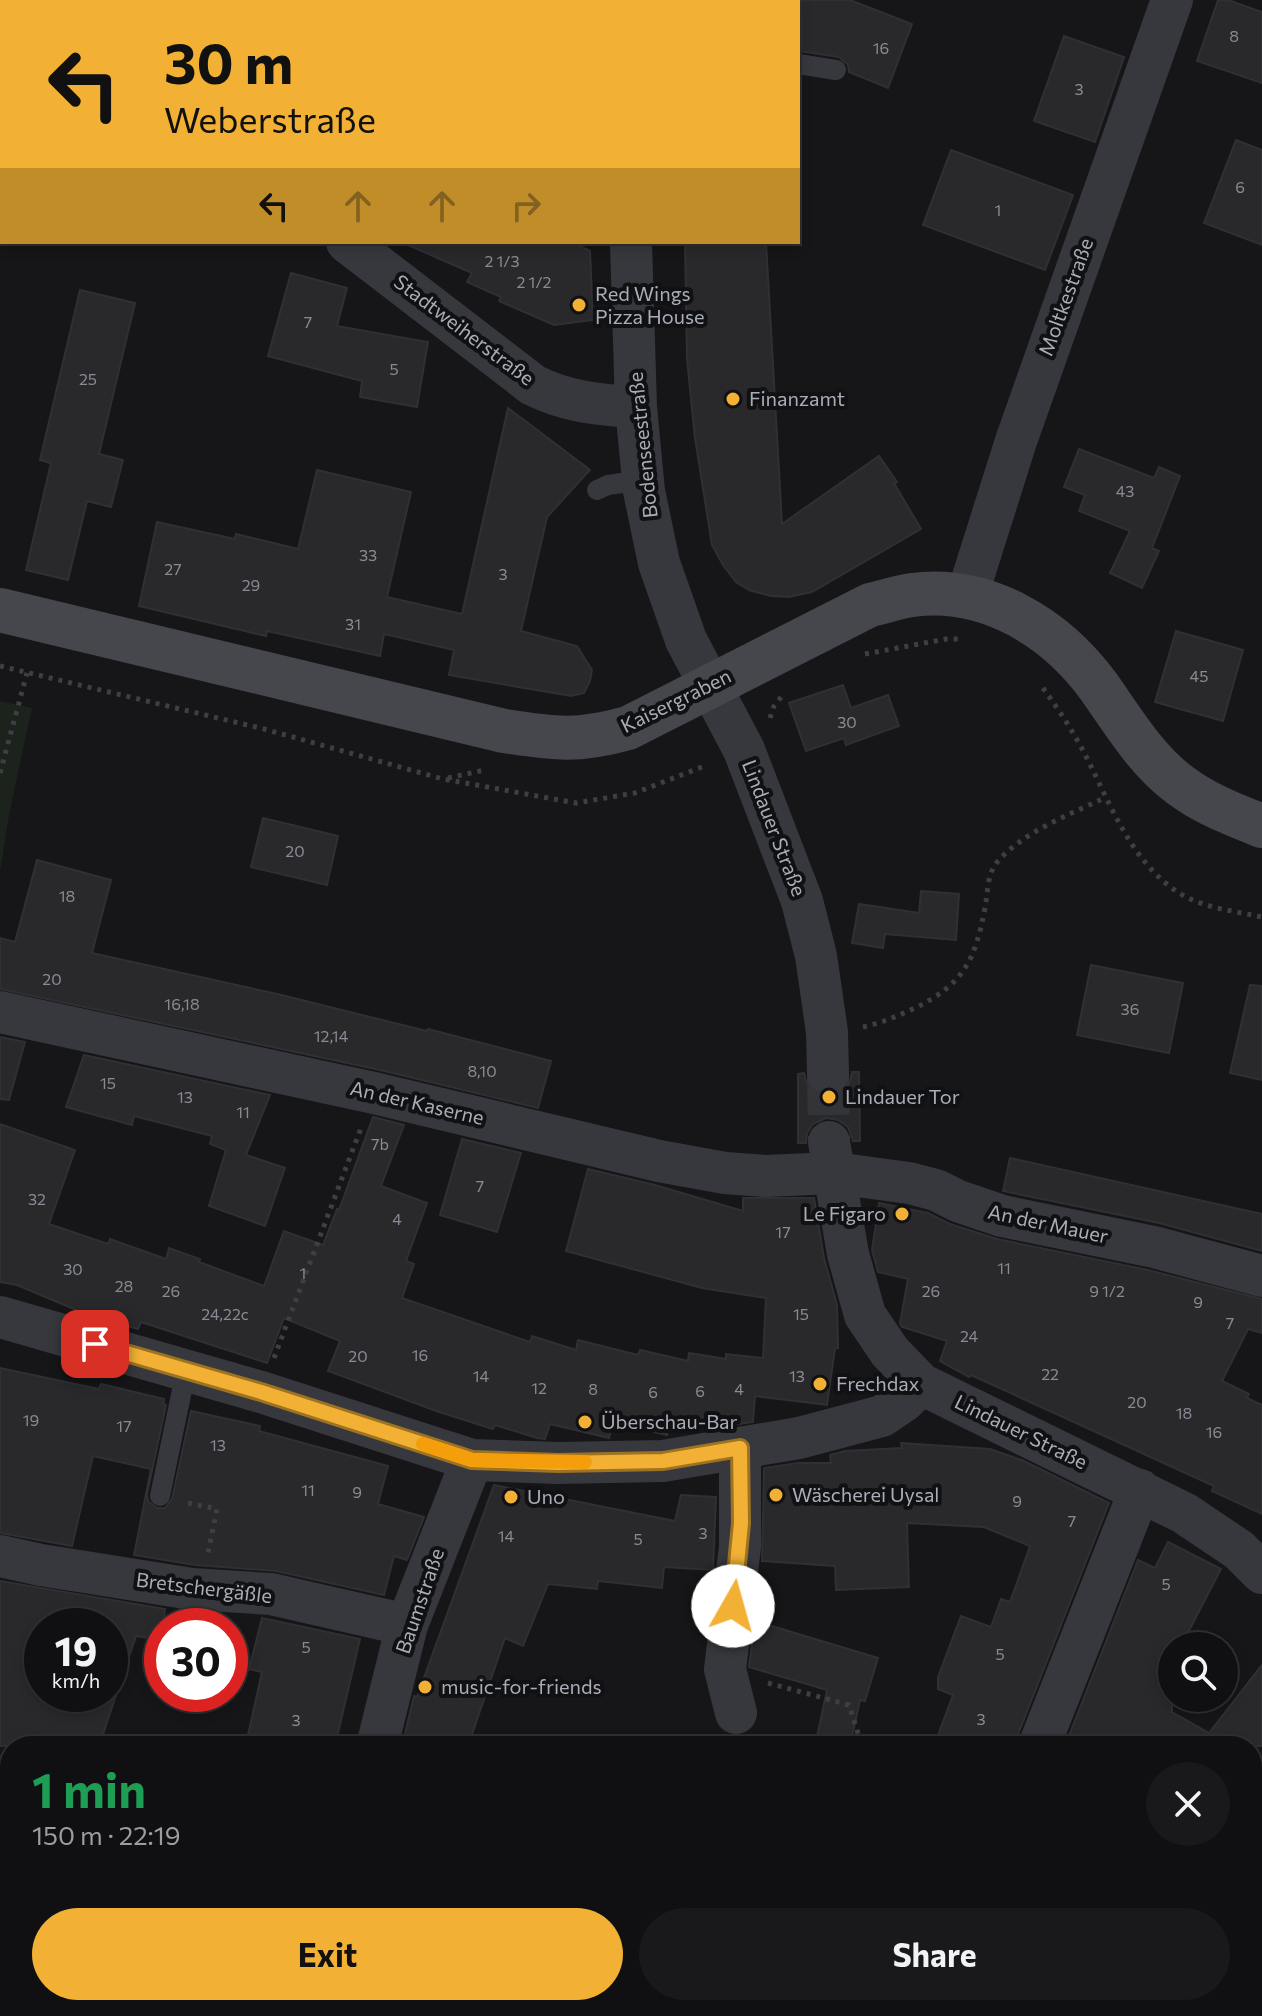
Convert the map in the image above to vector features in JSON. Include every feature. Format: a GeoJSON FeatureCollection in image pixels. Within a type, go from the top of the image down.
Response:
{"type":"FeatureCollection","features":[{"type":"Feature","properties":{"kind":"street","name":"Moltkestraße"},"geometry":{"type":"LineString","coordinates":[[967,596],[1016,441],[1172,0]]}},
{"type":"Feature","properties":{"kind":"street","name":"Stadtweiherstraße"},"geometry":{"type":"LineString","coordinates":[[350,244],[533,385],[555,396],[580,402],[636,407]]}},
{"type":"Feature","properties":{"kind":"street","name":"Bodenseestraße"},"geometry":{"type":"LineString","coordinates":[[631,244],[636,407],[643,480],[659,563],[686,640],[712,685]]}},
{"type":"Feature","properties":{"kind":"street","name":"Kaisergraben"},"geometry":{"type":"LineString","coordinates":[[0,610],[504,731],[554,739],[592,738],[628,728],[870,605],[913,595],[967,596],[1007,609],[1042,629],[1063,646],[1096,683],[1133,735],[1180,785],[1210,804],[1262,826]]}},
{"type":"Feature","properties":{"kind":"street","name":"Lindauer Straße"},"geometry":{"type":"LineString","coordinates":[[712,685],[744,750],[802,901],[816,956],[827,1032],[828,1073]]}},
{"type":"Feature","properties":{"kind":"street","name":"An der Kaserne"},"geometry":{"type":"LineString","coordinates":[[0,1012],[374,1093],[712,1171],[765,1176],[832,1157]]}},
{"type":"Feature","properties":{"kind":"street","name":"Lindauer Straße"},"geometry":{"type":"LineString","coordinates":[[832,1157],[848,1254],[865,1315],[903,1368],[921,1384],[1184,1513],[1254,1559]]}},
{"type":"Feature","properties":{"kind":"street","name":"An der Mauer"},"geometry":{"type":"LineString","coordinates":[[832,1157],[936,1190],[1002,1216],[1154,1247],[1262,1276]]}},
{"type":"Feature","properties":{"kind":"street"},"geometry":{"type":"LineString","coordinates":[[1,1322],[261,1392],[472,1460],[558,1463],[663,1461],[740,1448],[799,1438],[882,1416],[921,1384]]}},
{"type":"Feature","properties":{"kind":"street"},"geometry":{"type":"LineString","coordinates":[[736,1713],[725,1669],[740,1547],[740,1448]]}},
{"type":"Feature","properties":{"kind":"street","name":"Baumstraße"},"geometry":{"type":"LineString","coordinates":[[379,1736],[407,1625],[472,1460]]}},
{"type":"Feature","properties":{"kind":"street"},"geometry":{"type":"LineString","coordinates":[[1043,1736],[1140,1490]]}},
{"type":"Feature","properties":{"kind":"street","name":"Bretschergäßle"},"geometry":{"type":"LineString","coordinates":[[0,1556],[201,1590],[271,1594],[407,1625]]}},
{"type":"Feature","properties":{"kind":"lane"},"geometry":{"type":"LineString","coordinates":[[800,64],[836,70]]}},
{"type":"Feature","properties":{"kind":"lane"},"geometry":{"type":"LineString","coordinates":[[597,490],[608,485],[643,480]]}},
{"type":"Feature","properties":{"kind":"lane"},"geometry":{"type":"LineString","coordinates":[[160,1496],[186,1371]]}},
{"type":"Feature","properties":{"kind":"path"},"geometry":{"type":"LineString","coordinates":[[853,657],[946,639],[967,640]]}},
{"type":"Feature","properties":{"kind":"path"},"geometry":{"type":"LineString","coordinates":[[0,666],[264,729],[443,779],[576,803],[635,793],[680,776]]}},
{"type":"Feature","properties":{"kind":"path"},"geometry":{"type":"LineString","coordinates":[[0,773],[27,673]]}},
{"type":"Feature","properties":{"kind":"path"},"geometry":{"type":"LineString","coordinates":[[1037,680],[1080,746],[1104,798],[1153,871],[1180,893],[1211,907],[1262,917]]}},
{"type":"Feature","properties":{"kind":"path"},"geometry":{"type":"LineString","coordinates":[[744,750],[772,738],[769,721],[774,706],[786,692]]}},
{"type":"Feature","properties":{"kind":"path"},"geometry":{"type":"LineString","coordinates":[[858,1028],[894,1018],[946,991],[968,965],[979,940],[989,879],[996,862],[1047,826],[1104,798]]}},
{"type":"Feature","properties":{"kind":"path"},"geometry":{"type":"LineString","coordinates":[[261,1392],[374,1093]]}},
{"type":"Feature","properties":{"kind":"path"},"geometry":{"type":"LineString","coordinates":[[160,1496],[217,1509],[201,1590]]}},
{"type":"Feature","properties":{"kind":"path"},"geometry":{"type":"LineString","coordinates":[[725,1669],[849,1705],[859,1736]]}},
{"type":"Feature","properties":{"kind":"shaded area"},"geometry":{"type":"Polygon","coordinates":[[[0,701],[32,708],[0,872],[0,701]]]}},
{"type":"Feature","properties":{"kind":"building"},"geometry":{"type":"Polygon","coordinates":[[[800,0],[850,0],[912,24],[888,88],[849,72],[848,65],[839,57],[800,51],[800,0]]]}},
{"type":"Feature","properties":{"kind":"building"},"geometry":{"type":"Polygon","coordinates":[[[1218,0],[1228,0],[1262,12],[1262,83],[1197,61],[1218,0]]]}},
{"type":"Feature","properties":{"kind":"building"},"geometry":{"type":"Polygon","coordinates":[[[1064,36],[1124,57],[1095,142],[1034,121],[1064,36]]]}},
{"type":"Feature","properties":{"kind":"building"},"geometry":{"type":"Polygon","coordinates":[[[1236,140],[1262,150],[1262,245],[1204,223],[1236,140]]]}},
{"type":"Feature","properties":{"kind":"building"},"geometry":{"type":"Polygon","coordinates":[[[951,150],[1073,195],[1045,270],[923,225],[951,150]]]}},
{"type":"Feature","properties":{"kind":"building"},"geometry":{"type":"Polygon","coordinates":[[[406,244],[575,244],[590,251],[593,320],[554,325],[499,301],[501,297],[467,282],[472,273],[406,244]]]}},
{"type":"Feature","properties":{"kind":"building","name":"Finanzamt"},"geometry":{"type":"Polygon","coordinates":[[[685,244],[766,244],[782,524],[879,456],[897,482],[894,483],[921,529],[812,592],[789,597],[771,596],[749,590],[736,582],[712,545],[695,438],[687,359],[685,244]]]}},
{"type":"Feature","properties":{"kind":"building"},"geometry":{"type":"Polygon","coordinates":[[[291,273],[347,288],[337,326],[428,342],[417,407],[360,397],[362,381],[268,356],[291,273]]]}},
{"type":"Feature","properties":{"kind":"building"},"geometry":{"type":"Polygon","coordinates":[[[80,290],[135,303],[99,454],[123,460],[111,507],[87,501],[68,580],[26,570],[51,463],[40,460],[80,290]]]}},
{"type":"Feature","properties":{"kind":"building"},"geometry":{"type":"Polygon","coordinates":[[[508,408],[590,470],[547,517],[521,631],[577,646],[592,670],[584,693],[571,696],[449,675],[454,650],[384,634],[380,656],[267,631],[266,636],[139,606],[157,522],[235,539],[236,534],[298,549],[317,470],[411,492],[387,597],[462,614],[508,408]]]}},
{"type":"Feature","properties":{"kind":"building"},"geometry":{"type":"Polygon","coordinates":[[[1079,449],[1154,478],[1159,467],[1180,476],[1152,548],[1159,551],[1142,588],[1110,573],[1130,531],[1079,511],[1085,495],[1064,487],[1079,449]]]}},
{"type":"Feature","properties":{"kind":"building"},"geometry":{"type":"Polygon","coordinates":[[[1176,631],[1243,650],[1223,721],[1155,702],[1176,631]]]}},
{"type":"Feature","properties":{"kind":"building"},"geometry":{"type":"Polygon","coordinates":[[[843,685],[851,708],[888,695],[899,726],[846,745],[844,738],[806,751],[789,703],[843,685]]]}},
{"type":"Feature","properties":{"kind":"building"},"geometry":{"type":"Polygon","coordinates":[[[263,818],[338,836],[327,885],[251,867],[263,818]]]}},
{"type":"Feature","properties":{"kind":"building"},"geometry":{"type":"Polygon","coordinates":[[[37,860],[111,880],[92,953],[428,1029],[551,1061],[538,1108],[380,1070],[0,989],[0,938],[15,942],[37,860]]]}},
{"type":"Feature","properties":{"kind":"building"},"geometry":{"type":"Polygon","coordinates":[[[921,891],[959,894],[956,940],[885,934],[883,948],[852,943],[859,904],[919,913],[921,891]]]}},
{"type":"Feature","properties":{"kind":"building"},"geometry":{"type":"Polygon","coordinates":[[[1091,965],[1183,983],[1169,1053],[1077,1035],[1091,965]]]}},
{"type":"Feature","properties":{"kind":"building"},"geometry":{"type":"Polygon","coordinates":[[[1250,985],[1262,986],[1262,1080],[1230,1073],[1250,985]]]}},
{"type":"Feature","properties":{"kind":"building"},"geometry":{"type":"Polygon","coordinates":[[[0,1037],[25,1042],[9,1100],[0,1099],[0,1037]]]}},
{"type":"Feature","properties":{"kind":"building"},"geometry":{"type":"Polygon","coordinates":[[[84,1055],[270,1095],[246,1155],[285,1168],[265,1226],[209,1206],[226,1150],[210,1144],[212,1136],[134,1116],[132,1125],[66,1107],[84,1055]]]}},
{"type":"Feature","properties":{"kind":"building"},"geometry":{"type":"Polygon","coordinates":[[[852,1072],[859,1072],[860,1141],[853,1141],[848,1127],[838,1120],[826,1118],[813,1124],[807,1133],[806,1143],[798,1143],[798,1074],[804,1073],[807,1085],[816,1094],[829,1097],[841,1093],[849,1085],[852,1072]]]}},
{"type":"Feature","properties":{"kind":"building"},"geometry":{"type":"Polygon","coordinates":[[[373,1117],[404,1125],[381,1186],[427,1203],[406,1261],[414,1264],[402,1298],[530,1342],[532,1336],[576,1350],[578,1340],[638,1355],[640,1350],[688,1361],[689,1353],[726,1359],[726,1354],[763,1358],[766,1298],[702,1288],[566,1251],[588,1169],[743,1211],[743,1198],[814,1198],[824,1258],[837,1305],[838,1348],[835,1348],[827,1405],[755,1396],[753,1422],[713,1428],[670,1422],[667,1435],[613,1422],[609,1438],[550,1424],[545,1439],[537,1438],[495,1425],[493,1429],[439,1412],[328,1371],[340,1341],[284,1318],[267,1363],[141,1322],[138,1329],[81,1312],[17,1285],[0,1282],[0,1124],[75,1150],[49,1224],[108,1244],[110,1239],[166,1259],[169,1248],[264,1286],[284,1231],[323,1245],[373,1117]]]}},
{"type":"Feature","properties":{"kind":"building"},"geometry":{"type":"Polygon","coordinates":[[[462,1139],[521,1153],[497,1232],[440,1215],[462,1139]]]}},
{"type":"Feature","properties":{"kind":"building"},"geometry":{"type":"Polygon","coordinates":[[[1010,1158],[1262,1214],[1262,1251],[1159,1223],[1003,1191],[1010,1158]]]}},
{"type":"Feature","properties":{"kind":"building"},"geometry":{"type":"Polygon","coordinates":[[[879,1203],[928,1213],[950,1224],[997,1239],[1148,1270],[1262,1299],[1262,1333],[1248,1329],[1222,1381],[1249,1394],[1247,1398],[1262,1405],[1262,1514],[1212,1491],[1214,1486],[971,1375],[969,1377],[940,1361],[947,1341],[902,1327],[900,1323],[908,1279],[878,1272],[872,1250],[879,1203]]]}},
{"type":"Feature","properties":{"kind":"building"},"geometry":{"type":"Polygon","coordinates":[[[0,1368],[99,1389],[101,1384],[164,1399],[163,1404],[166,1405],[147,1494],[148,1501],[157,1508],[165,1508],[172,1499],[191,1411],[260,1426],[259,1431],[388,1466],[378,1504],[424,1517],[407,1560],[394,1556],[384,1595],[276,1571],[195,1565],[134,1555],[151,1469],[93,1456],[72,1546],[0,1533],[0,1368]]]}},
{"type":"Feature","properties":{"kind":"building"},"geometry":{"type":"Polygon","coordinates":[[[901,1443],[990,1449],[1024,1461],[1109,1503],[1017,1736],[938,1736],[953,1695],[938,1689],[938,1677],[961,1616],[991,1627],[1001,1599],[1010,1602],[1030,1546],[984,1527],[907,1523],[909,1587],[836,1590],[835,1566],[762,1561],[764,1468],[798,1463],[831,1463],[830,1455],[845,1451],[902,1448],[901,1443]]]}},
{"type":"Feature","properties":{"kind":"building"},"geometry":{"type":"Polygon","coordinates":[[[494,1485],[675,1521],[681,1495],[716,1497],[713,1570],[664,1567],[662,1588],[598,1581],[597,1589],[548,1584],[523,1646],[505,1638],[471,1736],[404,1736],[414,1696],[417,1697],[494,1485]]]}},
{"type":"Feature","properties":{"kind":"building"},"geometry":{"type":"Polygon","coordinates":[[[1168,1542],[1221,1569],[1188,1632],[1158,1632],[1158,1712],[1172,1712],[1209,1733],[1225,1712],[1238,1712],[1238,1696],[1262,1665],[1262,1736],[1069,1736],[1138,1560],[1155,1568],[1168,1542]]]}},
{"type":"Feature","properties":{"kind":"building"},"geometry":{"type":"Polygon","coordinates":[[[0,1581],[159,1608],[144,1608],[144,1637],[136,1636],[128,1660],[128,1608],[24,1608],[24,1712],[110,1712],[102,1736],[0,1736],[0,1581]]]}},
{"type":"Feature","properties":{"kind":"building"},"geometry":{"type":"Polygon","coordinates":[[[262,1618],[360,1639],[337,1736],[248,1735],[262,1672],[249,1669],[262,1618]]]}},
{"type":"Feature","properties":{"kind":"building"},"geometry":{"type":"Polygon","coordinates":[[[755,1621],[878,1658],[865,1701],[860,1700],[852,1736],[817,1736],[827,1690],[749,1667],[755,1621]]]}},
{"type":"Feature","properties":{"kind":"tunnel"},"geometry":{"type":"LineString","coordinates":[[828,1073],[829,1142]]}},
{"type":"Feature","properties":{"kind":"slow traffic"},"geometry":{"type":"LineString","coordinates":[[423,1444],[472,1460],[585,1462]]}},
{"type":"Feature","properties":{"kind":"place","name":"Red Wings Pizza House"},"geometry":{"type":"Point","coordinates":[579,305]}},
{"type":"Feature","properties":{"kind":"place","name":"Finanzamt"},"geometry":{"type":"Point","coordinates":[733,399]}},
{"type":"Feature","properties":{"kind":"place","name":"Lindauer Tor"},"geometry":{"type":"Point","coordinates":[829,1097]}},
{"type":"Feature","properties":{"kind":"place","name":"Le Figaro"},"geometry":{"type":"Point","coordinates":[902,1214]}},
{"type":"Feature","properties":{"kind":"place","name":"Frechdax"},"geometry":{"type":"Point","coordinates":[820,1384]}},
{"type":"Feature","properties":{"kind":"place","name":"Überschau-Bar"},"geometry":{"type":"Point","coordinates":[585,1422]}},
{"type":"Feature","properties":{"kind":"place","name":"Wäscherei Uysal"},"geometry":{"type":"Point","coordinates":[776,1495]}},
{"type":"Feature","properties":{"kind":"place","name":"Uno"},"geometry":{"type":"Point","coordinates":[511,1497]}},
{"type":"Feature","properties":{"kind":"place","name":"music-for-friends"},"geometry":{"type":"Point","coordinates":[425,1687]}},
{"type":"Feature","properties":{"kind":"route"},"geometry":{"type":"LineString","coordinates":[[95,1344],[261,1392],[472,1460],[558,1463],[663,1461],[740,1448],[740,1547],[733,1606]]}}]}
